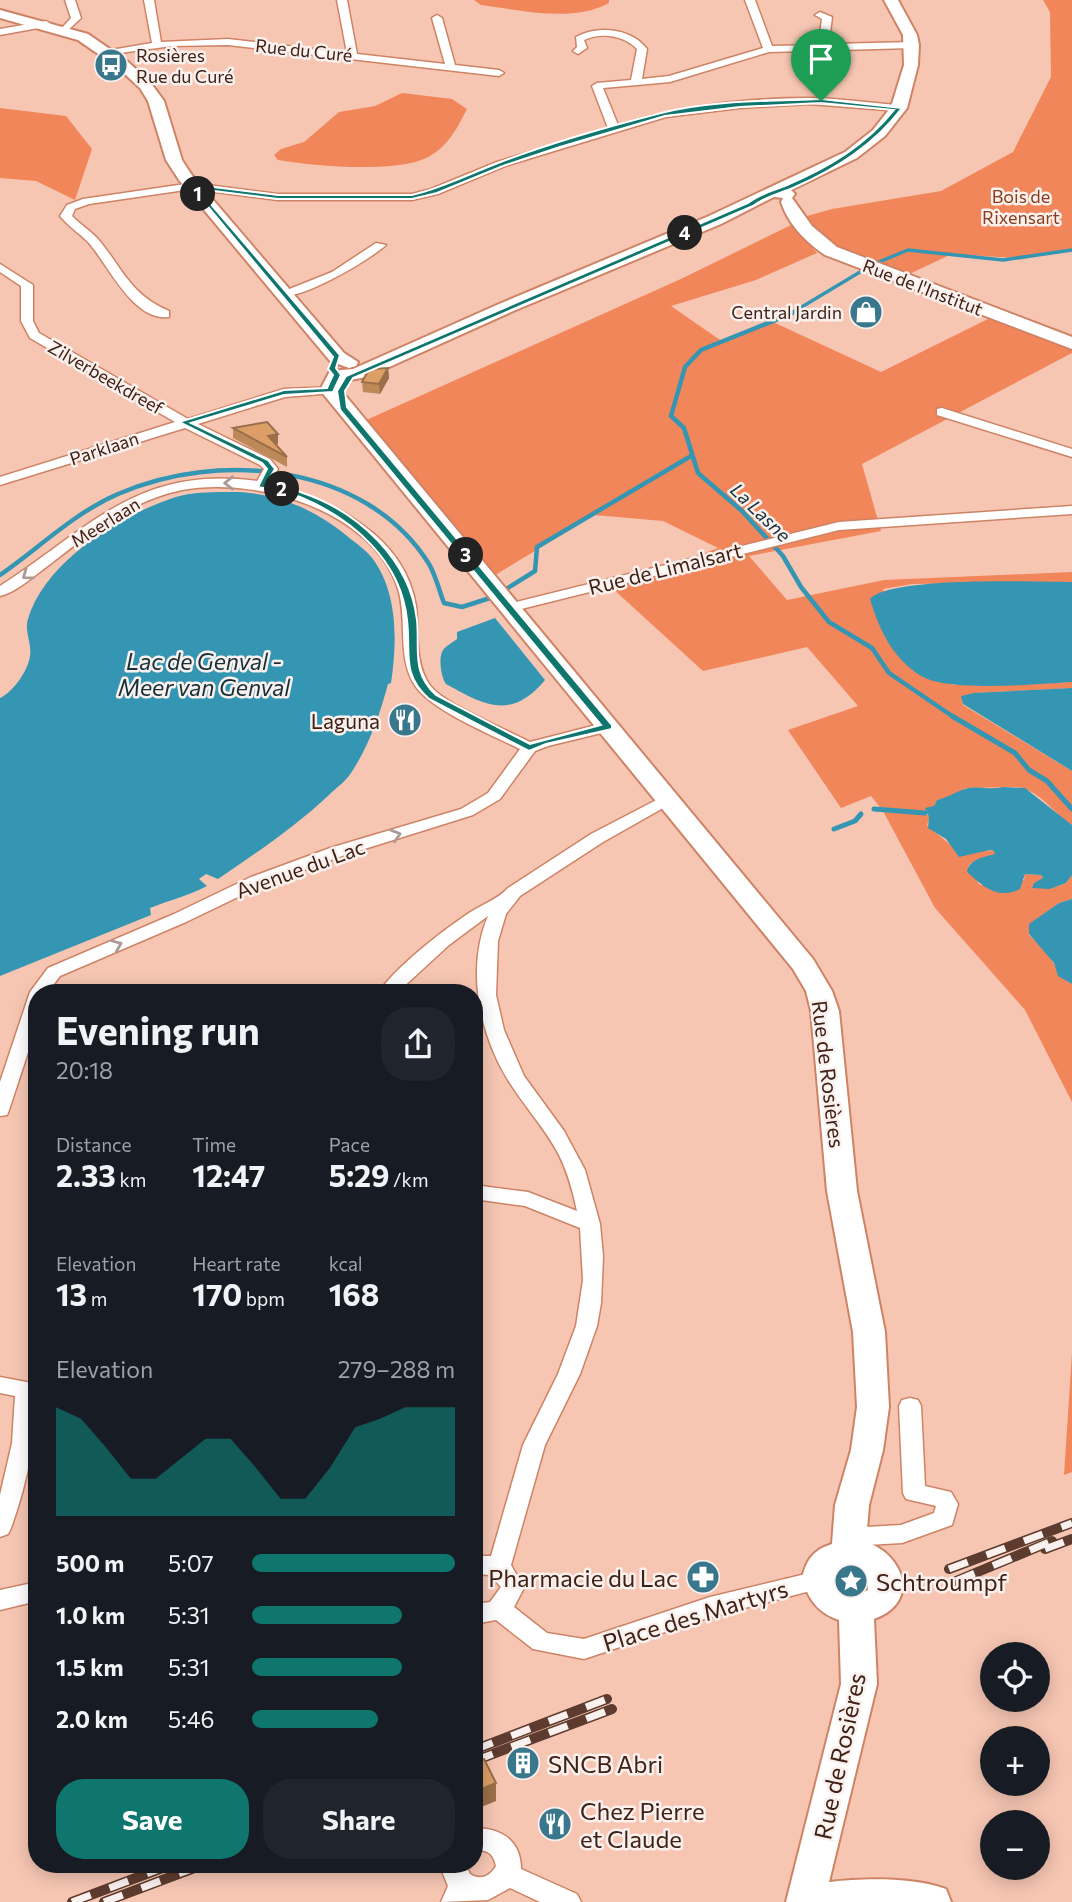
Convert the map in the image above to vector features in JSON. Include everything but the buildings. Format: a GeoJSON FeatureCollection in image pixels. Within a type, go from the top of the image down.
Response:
{"type":"FeatureCollection","features":[{"type":"Feature","properties":{"kind":"street"},"geometry":{"type":"LineString","coordinates":[[65,30],[76,18],[70,0]]}},
{"type":"Feature","properties":{"kind":"street"},"geometry":{"type":"LineString","coordinates":[[149,0],[157,46]]}},
{"type":"Feature","properties":{"kind":"street"},"geometry":{"type":"LineString","coordinates":[[342,0],[353,56]]}},
{"type":"Feature","properties":{"kind":"street"},"geometry":{"type":"LineString","coordinates":[[750,0],[768,49]]}},
{"type":"Feature","properties":{"kind":"street"},"geometry":{"type":"LineString","coordinates":[[344,373],[393,358],[776,199],[835,165],[885,127],[899,108],[911,65],[912,45],[910,35],[891,0]]}},
{"type":"Feature","properties":{"kind":"street","name":"Rue de Rosières"},"geometry":{"type":"LineString","coordinates":[[0,14],[46,24],[83,37],[108,53],[153,95],[174,160],[192,186],[283,294],[344,373],[343,408],[804,965],[819,991],[825,1011],[842,1191],[869,1332],[873,1407],[867,1450],[852,1505],[849,1545]]}},
{"type":"Feature","properties":{"kind":"street"},"geometry":{"type":"LineString","coordinates":[[820,15],[827,17],[825,33],[829,48]]}},
{"type":"Feature","properties":{"kind":"street"},"geometry":{"type":"LineString","coordinates":[[438,18],[451,67]]}},
{"type":"Feature","properties":{"kind":"street"},"geometry":{"type":"LineString","coordinates":[[0,32],[46,24]]}},
{"type":"Feature","properties":{"kind":"street"},"geometry":{"type":"LineString","coordinates":[[578,51],[582,48],[579,39],[593,33],[613,34],[636,41],[642,49],[638,62],[639,74],[635,82]]}},
{"type":"Feature","properties":{"kind":"street","name":"Rue du Curé"},"geometry":{"type":"LineString","coordinates":[[108,53],[197,41],[228,42],[499,74]]}},
{"type":"Feature","properties":{"kind":"street"},"geometry":{"type":"LineString","coordinates":[[614,129],[597,86],[670,79],[768,49],[912,45]]}},
{"type":"Feature","properties":{"kind":"street"},"geometry":{"type":"LineString","coordinates":[[165,314],[135,300],[95,243],[66,216],[71,207],[87,201],[192,186],[278,197],[412,197],[434,192],[512,161],[665,114],[750,104],[808,101],[899,108]]}},
{"type":"Feature","properties":{"kind":"street","name":"Rue de l'Institut"},"geometry":{"type":"LineString","coordinates":[[776,199],[807,233],[831,251],[1072,343]]}},
{"type":"Feature","properties":{"kind":"street"},"geometry":{"type":"LineString","coordinates":[[283,294],[336,274],[380,245]]}},
{"type":"Feature","properties":{"kind":"street","name":"Zilverbeekdreef"},"geometry":{"type":"LineString","coordinates":[[0,267],[27,285],[27,321],[34,334],[184,422],[265,462],[266,477]]}},
{"type":"Feature","properties":{"kind":"street","name":"Parklaan"},"geometry":{"type":"LineString","coordinates":[[0,481],[344,373]]}},
{"type":"Feature","properties":{"kind":"street"},"geometry":{"type":"LineString","coordinates":[[942,412],[1072,453]]}},
{"type":"Feature","properties":{"kind":"street","name":"Meerlaan"},"geometry":{"type":"LineString","coordinates":[[0,592],[131,503],[178,488],[266,477],[326,507],[364,532],[382,549],[408,594],[412,621],[412,659],[419,686],[432,697],[529,748]]}},
{"type":"Feature","properties":{"kind":"street","name":"Rue de Limalsart"},"geometry":{"type":"LineString","coordinates":[[503,601],[778,539],[857,524],[1072,510]]}},
{"type":"Feature","properties":{"kind":"street"},"geometry":{"type":"LineString","coordinates":[[529,748],[543,742],[608,727]]}},
{"type":"Feature","properties":{"kind":"street","name":"Avenue du Lac"},"geometry":{"type":"LineString","coordinates":[[48,984],[54,972],[180,918],[257,881],[336,852],[467,812],[494,796],[529,748]]}},
{"type":"Feature","properties":{"kind":"street"},"geometry":{"type":"LineString","coordinates":[[397,984],[447,939],[597,838],[666,800]]}},
{"type":"Feature","properties":{"kind":"street"},"geometry":{"type":"LineString","coordinates":[[499,1567],[514,1526],[535,1443],[569,1374],[593,1302],[594,1249],[573,1160],[547,1119],[509,1069],[488,1006],[488,946],[493,922],[505,900]]}},
{"type":"Feature","properties":{"kind":"street"},"geometry":{"type":"LineString","coordinates":[[0,1110],[28,1036]]}},
{"type":"Feature","properties":{"kind":"street"},"geometry":{"type":"LineString","coordinates":[[483,1193],[528,1199],[590,1224]]}},
{"type":"Feature","properties":{"kind":"street"},"geometry":{"type":"LineString","coordinates":[[0,1385],[28,1390]]}},
{"type":"Feature","properties":{"kind":"street"},"geometry":{"type":"LineString","coordinates":[[849,1545],[879,1565],[887,1579],[885,1594],[874,1605],[856,1609],[839,1606],[828,1599],[818,1580],[823,1564],[849,1545],[902,1534],[944,1518],[947,1504],[943,1498],[914,1493],[910,1406]]}},
{"type":"Feature","properties":{"kind":"street"},"geometry":{"type":"LineString","coordinates":[[0,1528],[14,1492],[28,1408]]}},
{"type":"Feature","properties":{"kind":"street"},"geometry":{"type":"LineString","coordinates":[[483,1563],[499,1567],[509,1576],[513,1588],[500,1610],[483,1615]]}},
{"type":"Feature","properties":{"kind":"street","name":"Place des Martyrs"},"geometry":{"type":"LineString","coordinates":[[500,1610],[541,1642],[584,1649],[710,1607],[818,1580]]}},
{"type":"Feature","properties":{"kind":"street"},"geometry":{"type":"LineString","coordinates":[[0,1601],[28,1593]]}},
{"type":"Feature","properties":{"kind":"street","name":"Rue de Rosières"},"geometry":{"type":"LineString","coordinates":[[806,1902],[859,1684],[856,1609]]}},
{"type":"Feature","properties":{"kind":"street"},"geometry":{"type":"LineString","coordinates":[[456,1883],[471,1889],[484,1890],[500,1883],[507,1875],[509,1858],[505,1850],[491,1839],[483,1839]]}},
{"type":"Feature","properties":{"kind":"street"},"geometry":{"type":"LineString","coordinates":[[507,1875],[568,1902]]}},
{"type":"Feature","properties":{"kind":"street"},"geometry":{"type":"LineString","coordinates":[[806,1902],[854,1898],[932,1902]]}},
{"type":"Feature","properties":{"kind":"green space"},"geometry":{"type":"Polygon","coordinates":[[[474,0],[609,0],[609,3],[595,9],[563,14],[481,5],[474,0]]]}},
{"type":"Feature","properties":{"kind":"green space","name":"Bois de Rixensart"},"geometry":{"type":"Polygon","coordinates":[[[1043,0],[1072,0],[1072,249],[1015,258],[952,254],[905,276],[831,246],[804,217],[832,209],[941,191],[1013,152],[1051,77],[1050,12],[1043,0]]]}},
{"type":"Feature","properties":{"kind":"green space"},"geometry":{"type":"Polygon","coordinates":[[[402,93],[452,99],[467,109],[447,141],[430,156],[417,162],[399,165],[356,167],[278,160],[274,155],[281,149],[304,142],[339,112],[375,106],[402,93]]]}},
{"type":"Feature","properties":{"kind":"green space"},"geometry":{"type":"Polygon","coordinates":[[[0,108],[66,116],[92,149],[75,200],[36,181],[0,178],[0,108]]]}},
{"type":"Feature","properties":{"kind":"green space"},"geometry":{"type":"Polygon","coordinates":[[[793,224],[817,253],[756,280],[671,306],[723,342],[773,322],[881,372],[996,315],[1072,349],[1072,353],[862,464],[881,531],[749,556],[787,600],[884,580],[1072,572],[1072,582],[913,584],[883,589],[923,677],[955,685],[1072,682],[1072,688],[975,693],[962,697],[963,705],[1072,771],[1072,825],[1040,797],[1017,787],[966,788],[953,796],[937,800],[925,813],[930,817],[927,825],[953,847],[994,851],[996,854],[971,863],[968,867],[980,885],[1024,880],[1025,874],[1041,875],[1043,879],[1039,882],[1050,889],[1066,883],[1072,875],[1072,899],[1059,903],[1029,925],[1029,935],[1050,958],[1061,976],[1072,984],[1072,1102],[1025,1010],[935,908],[883,811],[871,796],[841,808],[788,730],[858,706],[807,647],[703,671],[612,588],[718,548],[663,521],[594,515],[492,577],[353,426],[683,278],[793,224]]]}},
{"type":"Feature","properties":{"kind":"green space"},"geometry":{"type":"Polygon","coordinates":[[[1072,1353],[1072,1472],[1064,1475],[1072,1353]]]}},
{"type":"Feature","properties":{"kind":"green space"},"geometry":{"type":"Polygon","coordinates":[[[844,1569],[855,1569],[864,1574],[867,1581],[865,1589],[856,1594],[841,1590],[836,1578],[844,1569]]]}},
{"type":"Feature","properties":{"kind":"water","name":"Lac de Genval - Meer van Genval"},"geometry":{"type":"Polygon","coordinates":[[[240,492],[286,501],[314,513],[365,550],[383,575],[394,621],[393,668],[391,683],[388,684],[369,741],[351,773],[316,807],[218,879],[206,874],[199,879],[207,886],[150,908],[151,915],[0,976],[0,698],[15,686],[29,662],[27,623],[37,598],[68,559],[132,515],[184,495],[240,492]]]}},
{"type":"Feature","properties":{"kind":"water"},"geometry":{"type":"Polygon","coordinates":[[[1072,582],[1072,682],[973,686],[936,682],[923,677],[895,653],[870,599],[883,592],[934,584],[1072,582]]]}},
{"type":"Feature","properties":{"kind":"water"},"geometry":{"type":"Polygon","coordinates":[[[495,618],[545,680],[533,693],[509,705],[486,703],[446,684],[440,662],[441,653],[457,639],[457,632],[495,618]]]}},
{"type":"Feature","properties":{"kind":"water"},"geometry":{"type":"Polygon","coordinates":[[[1072,688],[1072,771],[963,704],[961,696],[974,693],[1072,688]]]}},
{"type":"Feature","properties":{"kind":"water"},"geometry":{"type":"Polygon","coordinates":[[[968,788],[1025,788],[1072,825],[1072,875],[1066,883],[1050,889],[1032,888],[1034,883],[1043,878],[1041,875],[1025,874],[1020,889],[1004,893],[991,890],[967,872],[974,861],[995,854],[994,851],[959,857],[946,839],[928,828],[929,817],[925,808],[934,806],[937,800],[968,788]]]}},
{"type":"Feature","properties":{"kind":"water"},"geometry":{"type":"Polygon","coordinates":[[[1072,899],[1072,984],[1058,976],[1054,963],[1029,934],[1029,924],[1059,903],[1072,899]]]}},
{"type":"Feature","properties":{"kind":"waterway","name":"La Lasne"},"geometry":{"type":"LineString","coordinates":[[874,264],[908,250],[1003,260],[1072,250]]}},
{"type":"Feature","properties":{"kind":"waterway","name":"La Lasne"},"geometry":{"type":"LineString","coordinates":[[790,314],[865,269]]}},
{"type":"Feature","properties":{"kind":"waterway","name":"La Lasne"},"geometry":{"type":"LineString","coordinates":[[793,313],[701,350],[685,367],[671,416],[684,428],[698,473],[742,511],[783,556],[801,587],[829,622],[872,648],[889,673],[952,716]]}},
{"type":"Feature","properties":{"kind":"waterway"},"geometry":{"type":"LineString","coordinates":[[503,591],[535,571],[537,547],[691,456]]}},
{"type":"Feature","properties":{"kind":"waterway"},"geometry":{"type":"LineString","coordinates":[[0,575],[86,511],[118,494],[157,480],[200,472],[244,470],[287,475],[329,486],[368,504],[402,530],[429,564],[444,603],[462,607],[490,598]]}},
{"type":"Feature","properties":{"kind":"waterway","name":"La Lasne"},"geometry":{"type":"LineString","coordinates":[[952,716],[1015,753],[1029,770],[1047,781],[1072,809]]}},
{"type":"Feature","properties":{"kind":"waterway"},"geometry":{"type":"LineString","coordinates":[[874,809],[925,813]]}},
{"type":"Feature","properties":{"kind":"waterway"},"geometry":{"type":"LineString","coordinates":[[834,829],[855,821],[861,814]]}},
{"type":"Feature","properties":{"kind":"railway"},"geometry":{"type":"LineString","coordinates":[[949,1569],[1072,1523]]}},
{"type":"Feature","properties":{"kind":"railway"},"geometry":{"type":"LineString","coordinates":[[1045,1549],[1072,1539]]}},
{"type":"Feature","properties":{"kind":"railway"},"geometry":{"type":"LineString","coordinates":[[956,1581],[1052,1541]]}},
{"type":"Feature","properties":{"kind":"railway"},"geometry":{"type":"LineString","coordinates":[[483,1747],[607,1699]]}},
{"type":"Feature","properties":{"kind":"railway"},"geometry":{"type":"LineString","coordinates":[[483,1758],[612,1709]]}},
{"type":"Feature","properties":{"kind":"railway"},"geometry":{"type":"LineString","coordinates":[[72,1902],[149,1873]]}},
{"type":"Feature","properties":{"kind":"railway"},"geometry":{"type":"LineString","coordinates":[[104,1902],[181,1873]]}},
{"type":"Feature","properties":{"kind":"place","name":"Rosières Rue du Curé"},"geometry":{"type":"Point","coordinates":[111,65]}},
{"type":"Feature","properties":{"kind":"place","name":"Central Jardin"},"geometry":{"type":"Point","coordinates":[866,312]}},
{"type":"Feature","properties":{"kind":"place","name":"Laguna"},"geometry":{"type":"Point","coordinates":[405,720]}},
{"type":"Feature","properties":{"kind":"place","name":"Pharmacie du Lac"},"geometry":{"type":"Point","coordinates":[703,1577]}},
{"type":"Feature","properties":{"kind":"place","name":"Schtroumpf"},"geometry":{"type":"Point","coordinates":[851,1581]}},
{"type":"Feature","properties":{"kind":"place","name":"SNCB Abri"},"geometry":{"type":"Point","coordinates":[523,1763]}},
{"type":"Feature","properties":{"kind":"place","name":"Chez Pierre et Claude"},"geometry":{"type":"Point","coordinates":[555,1824]}},
{"type":"Feature","properties":{"kind":"route"},"geometry":{"type":"LineString","coordinates":[[821,101],[899,108],[879,133],[835,165],[788,187],[766,193],[750,204],[662,243],[350,376],[341,391],[343,408],[608,727],[543,742],[529,748],[432,697],[419,686],[414,673],[408,594],[382,549],[364,532],[326,507],[301,495],[261,485],[271,469],[265,462],[184,422],[284,393],[330,390],[337,375],[332,369],[336,365],[337,357],[192,186],[278,197],[412,197],[434,192],[501,164],[665,114],[701,108],[821,101]]}}]}
